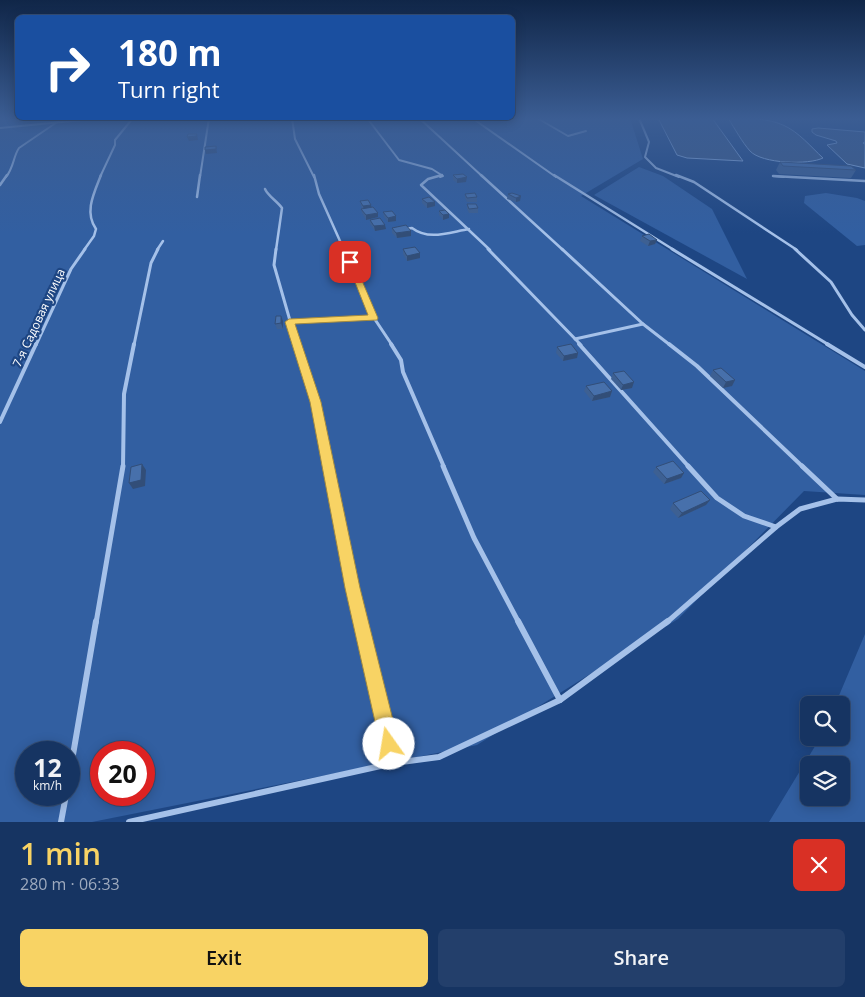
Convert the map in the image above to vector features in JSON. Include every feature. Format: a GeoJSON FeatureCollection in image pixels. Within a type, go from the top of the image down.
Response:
{"type":"FeatureCollection","features":[{"type":"Feature","properties":{"kind":"lane"},"geometry":{"type":"LineString","coordinates":[[0,185],[13,168],[15,156]]}},
{"type":"Feature","properties":{"kind":"lane","name":"7-я Садовая улица"},"geometry":{"type":"LineString","coordinates":[[0,422],[71,269],[95,235],[96,229],[92,226],[88,216],[90,203],[111,156]]}},
{"type":"Feature","properties":{"kind":"lane"},"geometry":{"type":"LineString","coordinates":[[197,197],[203,156]]}},
{"type":"Feature","properties":{"kind":"lane"},"geometry":{"type":"LineString","coordinates":[[303,156],[318,181],[319,194],[374,318],[401,360],[403,372],[474,538],[560,700]]}},
{"type":"Feature","properties":{"kind":"lane"},"geometry":{"type":"LineString","coordinates":[[396,156],[404,163],[430,167],[443,176],[428,179],[421,185],[469,229],[575,339],[717,498],[744,516],[776,527]]}},
{"type":"Feature","properties":{"kind":"lane"},"geometry":{"type":"LineString","coordinates":[[461,156],[643,324],[697,366],[837,499]]}},
{"type":"Feature","properties":{"kind":"lane"},"geometry":{"type":"LineString","coordinates":[[527,156],[572,188],[865,367]]}},
{"type":"Feature","properties":{"kind":"lane"},"geometry":{"type":"LineString","coordinates":[[645,156],[656,168],[694,182],[796,250],[831,282],[852,315],[865,330]]}},
{"type":"Feature","properties":{"kind":"lane"},"geometry":{"type":"LineString","coordinates":[[773,176],[865,181]]}},
{"type":"Feature","properties":{"kind":"lane"},"geometry":{"type":"LineString","coordinates":[[266,189],[267,194],[274,198],[282,208],[274,265],[289,322],[316,402],[353,588],[394,763]]}},
{"type":"Feature","properties":{"kind":"lane"},"geometry":{"type":"LineString","coordinates":[[397,229],[412,228],[418,234],[426,236],[469,229]]}},
{"type":"Feature","properties":{"kind":"lane"},"geometry":{"type":"LineString","coordinates":[[75,741],[123,466],[124,394],[151,263],[158,248],[164,242]]}},
{"type":"Feature","properties":{"kind":"lane"},"geometry":{"type":"LineString","coordinates":[[289,322],[374,318]]}},
{"type":"Feature","properties":{"kind":"lane"},"geometry":{"type":"LineString","coordinates":[[575,339],[643,324]]}},
{"type":"Feature","properties":{"kind":"lane"},"geometry":{"type":"LineString","coordinates":[[129,822],[394,763],[439,757],[560,700],[675,616],[776,527],[800,509],[837,499],[865,500]]}},
{"type":"Feature","properties":{"kind":"lane"},"geometry":{"type":"LineString","coordinates":[[61,822],[64,806]]}},
{"type":"Feature","properties":{"kind":"shaded area"},"geometry":{"type":"Polygon","coordinates":[[[0,156],[642,156],[643,159],[581,196],[865,371],[865,495],[804,491],[678,619],[477,745],[92,822],[0,822],[0,156]]]}},
{"type":"Feature","properties":{"kind":"shaded area"},"geometry":{"type":"Polygon","coordinates":[[[682,156],[740,156],[743,161],[682,156]]]}},
{"type":"Feature","properties":{"kind":"shaded area"},"geometry":{"type":"Polygon","coordinates":[[[759,156],[821,156],[823,158],[807,162],[764,159],[759,156]]]}},
{"type":"Feature","properties":{"kind":"shaded area"},"geometry":{"type":"Polygon","coordinates":[[[839,156],[865,156],[865,168],[847,164],[839,156]]]}},
{"type":"Feature","properties":{"kind":"shaded area"},"geometry":{"type":"Polygon","coordinates":[[[639,167],[663,176],[712,209],[747,279],[594,195],[639,167]]]}},
{"type":"Feature","properties":{"kind":"shaded area"},"geometry":{"type":"Polygon","coordinates":[[[826,193],[865,201],[865,245],[857,246],[804,203],[805,196],[826,193]]]}},
{"type":"Feature","properties":{"kind":"shaded area"},"geometry":{"type":"Polygon","coordinates":[[[865,634],[865,822],[769,822],[800,771],[800,806],[850,806],[850,756],[809,756],[815,746],[850,746],[850,696],[839,696],[865,634]]]}},
{"type":"Feature","properties":{"kind":"building"},"geometry":{"type":"Polygon","coordinates":[[[780,162],[851,166],[856,170],[783,166],[780,162]]]}},
{"type":"Feature","properties":{"kind":"building"},"geometry":{"type":"Polygon","coordinates":[[[463,174],[467,177],[457,179],[453,175],[463,174]]]}},
{"type":"Feature","properties":{"kind":"building"},"geometry":{"type":"Polygon","coordinates":[[[475,193],[477,197],[467,198],[465,194],[475,193]]]}},
{"type":"Feature","properties":{"kind":"building"},"geometry":{"type":"Polygon","coordinates":[[[512,193],[521,196],[516,198],[508,194],[512,193]]]}},
{"type":"Feature","properties":{"kind":"building"},"geometry":{"type":"Polygon","coordinates":[[[429,197],[435,202],[427,203],[422,199],[429,197]]]}},
{"type":"Feature","properties":{"kind":"building"},"geometry":{"type":"Polygon","coordinates":[[[368,200],[371,205],[363,206],[360,201],[368,200]]]}},
{"type":"Feature","properties":{"kind":"building"},"geometry":{"type":"Polygon","coordinates":[[[467,204],[476,204],[478,208],[469,209],[467,204]]]}},
{"type":"Feature","properties":{"kind":"building"},"geometry":{"type":"Polygon","coordinates":[[[373,207],[378,213],[366,215],[361,209],[373,207]]]}},
{"type":"Feature","properties":{"kind":"building"},"geometry":{"type":"Polygon","coordinates":[[[445,210],[449,214],[443,215],[439,211],[445,210]]]}},
{"type":"Feature","properties":{"kind":"building"},"geometry":{"type":"Polygon","coordinates":[[[392,211],[396,216],[388,218],[383,212],[392,211]]]}},
{"type":"Feature","properties":{"kind":"building"},"geometry":{"type":"Polygon","coordinates":[[[380,218],[385,225],[374,226],[370,220],[380,218]]]}},
{"type":"Feature","properties":{"kind":"building"},"geometry":{"type":"Polygon","coordinates":[[[406,225],[411,231],[396,233],[392,228],[406,225]]]}},
{"type":"Feature","properties":{"kind":"building"},"geometry":{"type":"Polygon","coordinates":[[[649,234],[657,240],[650,241],[642,236],[649,234]]]}},
{"type":"Feature","properties":{"kind":"building"},"geometry":{"type":"Polygon","coordinates":[[[415,247],[420,253],[407,256],[403,249],[415,247]]]}},
{"type":"Feature","properties":{"kind":"building"},"geometry":{"type":"Polygon","coordinates":[[[276,316],[281,316],[281,323],[275,324],[276,316]]]}},
{"type":"Feature","properties":{"kind":"building"},"geometry":{"type":"Polygon","coordinates":[[[571,344],[578,353],[564,356],[557,347],[571,344]]]}},
{"type":"Feature","properties":{"kind":"building"},"geometry":{"type":"Polygon","coordinates":[[[721,368],[735,380],[726,382],[713,370],[721,368]]]}},
{"type":"Feature","properties":{"kind":"building"},"geometry":{"type":"Polygon","coordinates":[[[624,371],[634,382],[623,385],[613,373],[624,371]]]}},
{"type":"Feature","properties":{"kind":"building"},"geometry":{"type":"Polygon","coordinates":[[[604,382],[612,391],[594,396],[586,386],[604,382]]]}},
{"type":"Feature","properties":{"kind":"building"},"geometry":{"type":"Polygon","coordinates":[[[673,461],[684,473],[667,479],[656,467],[673,461]]]}},
{"type":"Feature","properties":{"kind":"building"},"geometry":{"type":"Polygon","coordinates":[[[142,464],[141,480],[129,483],[131,467],[142,464]]]}},
{"type":"Feature","properties":{"kind":"building"},"geometry":{"type":"Polygon","coordinates":[[[701,491],[710,500],[682,513],[673,503],[701,491]]]}},
{"type":"Feature","properties":{"kind":"route"},"geometry":{"type":"LineString","coordinates":[[350,262],[374,318],[289,322],[316,402],[353,588],[389,744]]}}]}
